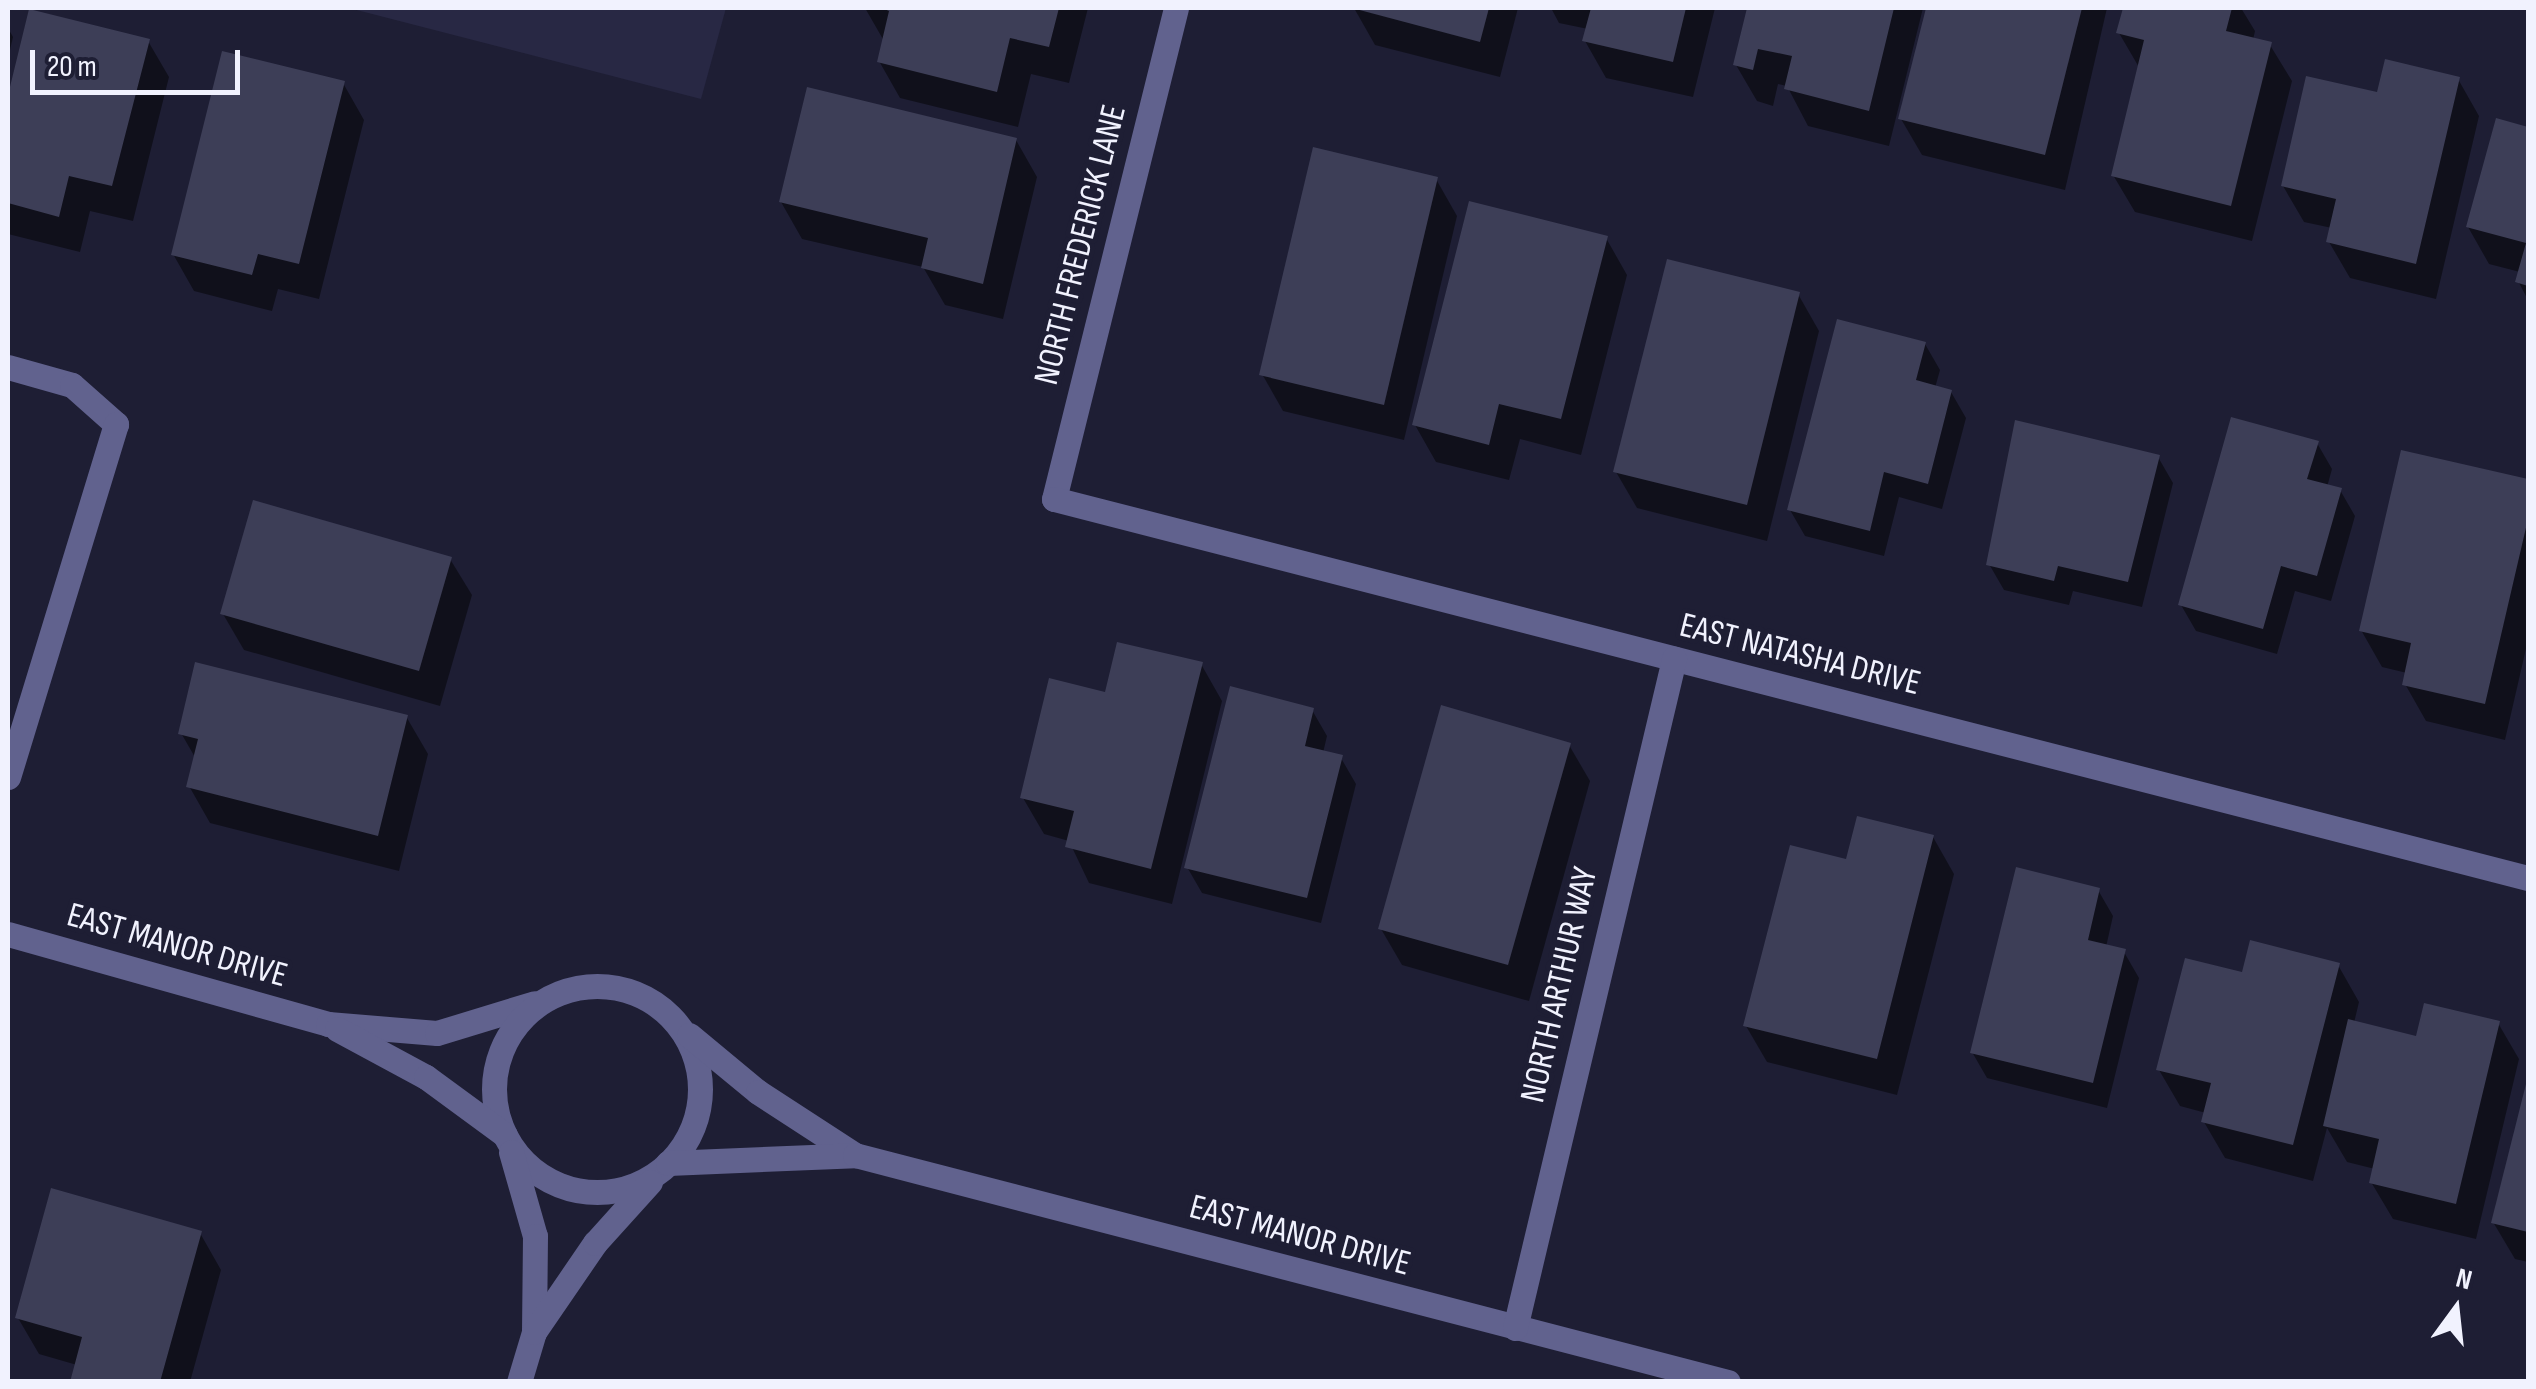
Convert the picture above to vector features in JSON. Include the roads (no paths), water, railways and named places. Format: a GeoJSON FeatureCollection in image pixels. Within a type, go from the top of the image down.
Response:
{"type":"FeatureCollection","features":[{"type":"Feature","properties":{"kind":"street","name":"NORTH FREDERICK LANE"},"geometry":{"type":"LineString","coordinates":[[1054,499],[1176,8]]}},
{"type":"Feature","properties":{"kind":"street"},"geometry":{"type":"LineString","coordinates":[[8,367],[72,385],[116,424],[8,777]]}},
{"type":"Feature","properties":{"kind":"street","name":"EAST NATASHA DRIVE"},"geometry":{"type":"LineString","coordinates":[[1054,499],[2528,878]]}},
{"type":"Feature","properties":{"kind":"street","name":"NORTH ARTHUR WAY"},"geometry":{"type":"LineString","coordinates":[[1515,1328],[1674,659]]}},
{"type":"Feature","properties":{"kind":"street","name":"EAST MANOR DRIVE"},"geometry":{"type":"LineString","coordinates":[[8,934],[328,1024],[437,1033],[542,1000]]}},
{"type":"Feature","properties":{"kind":"street"},"geometry":{"type":"LineString","coordinates":[[519,1382],[534,1332],[534,1236],[493,1080],[502,1049],[542,1000],[570,988],[631,990],[679,1026],[695,1055],[701,1086],[697,1118],[665,1166],[595,1243],[534,1332]]}},
{"type":"Feature","properties":{"kind":"street","name":"EAST MANOR DRIVE"},"geometry":{"type":"LineString","coordinates":[[328,1024],[426,1077],[507,1138]]}},
{"type":"Feature","properties":{"kind":"street","name":"EAST MANOR DRIVE"},"geometry":{"type":"LineString","coordinates":[[679,1026],[758,1092],[855,1154],[1728,1382]]}},
{"type":"Feature","properties":{"kind":"street"},"geometry":{"type":"LineString","coordinates":[[507,1138],[531,1168],[561,1186],[630,1188],[665,1166]]}},
{"type":"Feature","properties":{"kind":"street","name":"EAST MANOR DRIVE"},"geometry":{"type":"LineString","coordinates":[[665,1166],[855,1154]]}}]}
